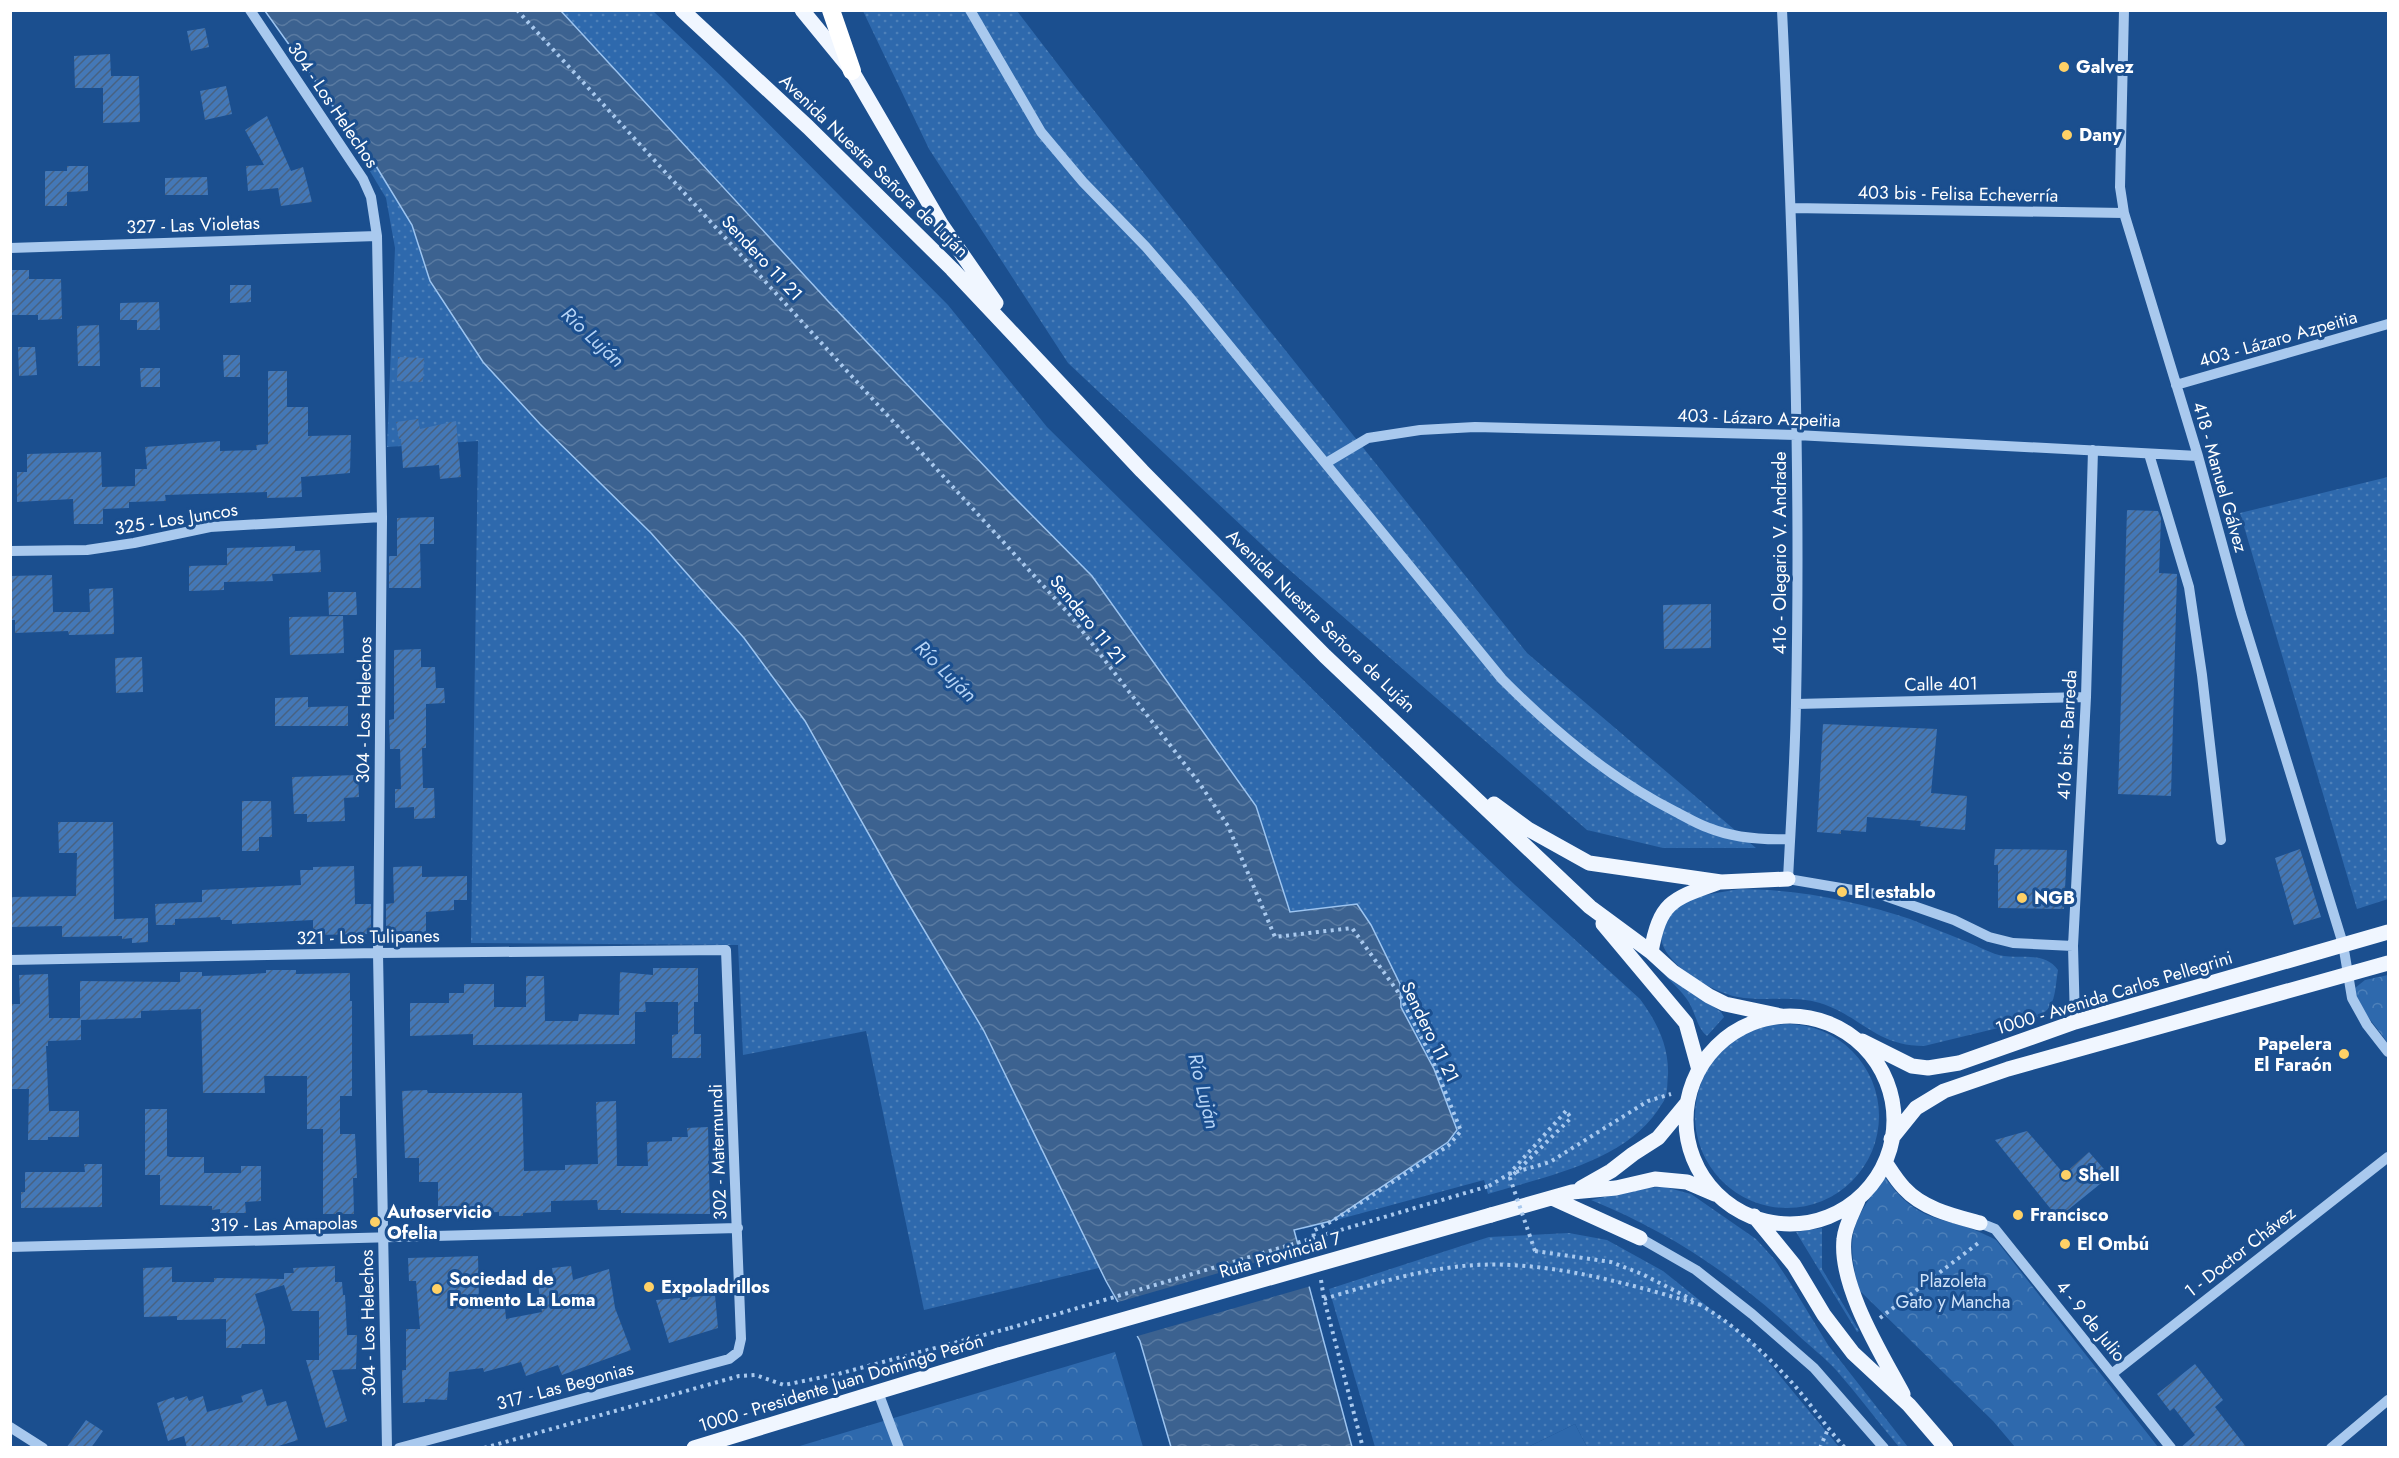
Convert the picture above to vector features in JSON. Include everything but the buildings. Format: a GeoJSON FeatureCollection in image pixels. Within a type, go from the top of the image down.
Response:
{"type":"FeatureCollection","features":[{"type":"Feature","properties":{"kind":"highway"},"geometry":{"type":"LineString","coordinates":[[831,10],[852,71]]}},
{"type":"Feature","properties":{"kind":"main road","name":"Avenida Nuestra Señora de Luján"},"geometry":{"type":"LineString","coordinates":[[682,10],[808,127],[952,269],[1142,471],[1317,648],[1590,907],[1651,952],[1673,972],[1725,1004],[1781,1016]]}},
{"type":"Feature","properties":{"kind":"main road","name":"Avenida Nuestra Señora de Luján"},"geometry":{"type":"LineString","coordinates":[[802,10],[852,71],[941,224],[1033,354]]}},
{"type":"Feature","properties":{"kind":"main road"},"geometry":{"type":"LineString","coordinates":[[1448,770],[1528,829],[1589,863],[1721,882],[1788,879]]}},
{"type":"Feature","properties":{"kind":"main road"},"geometry":{"type":"LineString","coordinates":[[1651,952],[1656,926],[1667,906],[1688,894],[1721,882]]}},
{"type":"Feature","properties":{"kind":"main road","name":"Avenida Nuestra Señora de Luján"},"geometry":{"type":"LineString","coordinates":[[1590,907],[1629,957],[1686,1023],[1699,1070]]}},
{"type":"Feature","properties":{"kind":"main road","name":"1000 - Avenida Carlos Pellegrini"},"geometry":{"type":"LineString","coordinates":[[1854,1038],[1912,1066],[1928,1068],[1959,1063],[2075,1022],[2388,932]]}},
{"type":"Feature","properties":{"kind":"main road"},"geometry":{"type":"LineString","coordinates":[[1891,1140],[1916,1108],[1944,1091],[2008,1070],[2388,963]]}},
{"type":"Feature","properties":{"kind":"main road"},"geometry":{"type":"LineString","coordinates":[[1781,1016],[1820,1020],[1854,1038],[1876,1062],[1887,1083],[1893,1107],[1891,1140],[1885,1162],[1874,1181],[1859,1198],[1830,1216],[1813,1221],[1778,1224],[1730,1206],[1717,1195],[1704,1180],[1695,1162],[1688,1143],[1686,1123],[1692,1086],[1699,1070],[1720,1043],[1756,1022],[1781,1016]]}},
{"type":"Feature","properties":{"kind":"main road","name":"Ruta Provincial 7"},"geometry":{"type":"LineString","coordinates":[[1572,1192],[1611,1171],[1658,1138],[1688,1103]]}},
{"type":"Feature","properties":{"kind":"main road"},"geometry":{"type":"LineString","coordinates":[[1885,1162],[1903,1188],[1912,1196],[1939,1210],[1980,1223]]}},
{"type":"Feature","properties":{"kind":"main road","name":"Ruta Provincial 7"},"geometry":{"type":"LineString","coordinates":[[999,1355],[1572,1192],[1616,1188],[1655,1179],[1687,1182],[1717,1195]]}},
{"type":"Feature","properties":{"kind":"main road"},"geometry":{"type":"LineString","coordinates":[[1552,1198],[1640,1238]]}},
{"type":"Feature","properties":{"kind":"main road"},"geometry":{"type":"LineString","coordinates":[[1859,1198],[1844,1237],[1844,1256],[1859,1310],[1909,1405]]}},
{"type":"Feature","properties":{"kind":"main road"},"geometry":{"type":"LineString","coordinates":[[1754,1216],[1794,1265],[1824,1315],[1853,1353],[1909,1405],[1946,1448]]}},
{"type":"Feature","properties":{"kind":"main road","name":"1000 - Presidente Juan Domingo Perón"},"geometry":{"type":"LineString","coordinates":[[694,1448],[999,1355]]}},
{"type":"Feature","properties":{"kind":"street","name":"304 - Los Helechos"},"geometry":{"type":"LineString","coordinates":[[250,10],[363,179],[371,197],[377,236],[382,517],[378,953],[387,1448]]}},
{"type":"Feature","properties":{"kind":"street"},"geometry":{"type":"LineString","coordinates":[[970,10],[1041,132],[1083,182],[1146,247],[1191,299],[1502,679],[1545,722],[1595,763],[1651,799],[1709,828],[1762,840],[1790,838]]}},
{"type":"Feature","properties":{"kind":"street","name":"416 - Olegario V. Andrade"},"geometry":{"type":"LineString","coordinates":[[1782,10],[1791,208],[1796,435],[1796,704],[1788,879]]}},
{"type":"Feature","properties":{"kind":"street","name":"418 - Manuel Gálvez"},"geometry":{"type":"LineString","coordinates":[[2124,10],[2120,187],[2124,213],[2198,456],[2241,613],[2343,944],[2352,998],[2367,1025],[2388,1052]]}},
{"type":"Feature","properties":{"kind":"street","name":"403 bis - Felisa Echeverría"},"geometry":{"type":"LineString","coordinates":[[1791,208],[2124,213]]}},
{"type":"Feature","properties":{"kind":"street","name":"327 - Las Violetas"},"geometry":{"type":"LineString","coordinates":[[10,248],[377,236]]}},
{"type":"Feature","properties":{"kind":"street","name":"403 - Lázaro Azpeitia"},"geometry":{"type":"LineString","coordinates":[[2176,385],[2388,324]]}},
{"type":"Feature","properties":{"kind":"street","name":"403 - Lázaro Azpeitia"},"geometry":{"type":"LineString","coordinates":[[1326,463],[1368,438],[1420,430],[1475,427],[1796,435],[2198,456]]}},
{"type":"Feature","properties":{"kind":"street","name":"416 bis - Barreda"},"geometry":{"type":"LineString","coordinates":[[2075,1022],[2073,946],[2086,697],[2093,450]]}},
{"type":"Feature","properties":{"kind":"street"},"geometry":{"type":"LineString","coordinates":[[2149,454],[2188,586],[2202,675],[2221,840]]}},
{"type":"Feature","properties":{"kind":"street","name":"325 - Los Juncos"},"geometry":{"type":"LineString","coordinates":[[10,551],[87,550],[210,527],[382,517]]}},
{"type":"Feature","properties":{"kind":"street","name":"Calle 401"},"geometry":{"type":"LineString","coordinates":[[1796,704],[2086,697]]}},
{"type":"Feature","properties":{"kind":"street"},"geometry":{"type":"LineString","coordinates":[[1788,879],[1882,895],[1954,920],[1989,937],[2013,943],[2073,946]]}},
{"type":"Feature","properties":{"kind":"street","name":"321 - Los Tulipanes"},"geometry":{"type":"LineString","coordinates":[[10,960],[378,953],[726,950]]}},
{"type":"Feature","properties":{"kind":"street","name":"302 - Matermundi"},"geometry":{"type":"LineString","coordinates":[[726,950],[738,1228],[741,1339],[738,1352]]}},
{"type":"Feature","properties":{"kind":"street","name":"1 - Doctor Chávez"},"geometry":{"type":"LineString","coordinates":[[2113,1374],[2388,1157]]}},
{"type":"Feature","properties":{"kind":"street","name":"4 - 9 de Julio"},"geometry":{"type":"LineString","coordinates":[[1980,1223],[1995,1229],[2171,1448]]}},
{"type":"Feature","properties":{"kind":"street","name":"319 - Las Amapolas"},"geometry":{"type":"LineString","coordinates":[[10,1247],[738,1228]]}},
{"type":"Feature","properties":{"kind":"street"},"geometry":{"type":"LineString","coordinates":[[1640,1238],[1696,1270],[1752,1314],[1814,1368],[1884,1448]]}},
{"type":"Feature","properties":{"kind":"street","name":"317 - Las Begonias"},"geometry":{"type":"LineString","coordinates":[[399,1448],[729,1359],[738,1352]]}},
{"type":"Feature","properties":{"kind":"street"},"geometry":{"type":"LineString","coordinates":[[878,1392],[899,1448]]}},
{"type":"Feature","properties":{"kind":"street"},"geometry":{"type":"LineString","coordinates":[[2331,1448],[2388,1400]]}},
{"type":"Feature","properties":{"kind":"street"},"geometry":{"type":"LineString","coordinates":[[10,1427],[43,1448]]}},
{"type":"Feature","properties":{"kind":"path","name":"Sendero 11 21"},"geometry":{"type":"LineString","coordinates":[[517,10],[1070,615],[1200,784],[1228,826],[1275,937],[1352,928],[1398,992],[1430,1054],[1461,1131],[1448,1146],[1334,1220],[1313,1231],[1317,1253]]}},
{"type":"Feature","properties":{"kind":"path"},"geometry":{"type":"LineString","coordinates":[[484,1448],[739,1376],[756,1375],[784,1385],[838,1374],[1010,1328],[1489,1186],[1509,1174],[1550,1162],[1648,1101],[1692,1086]]}},
{"type":"Feature","properties":{"kind":"path"},"geometry":{"type":"LineString","coordinates":[[1509,1174],[1566,1111],[1571,1118],[1510,1178],[1535,1251],[1611,1262],[1701,1305],[1755,1346],[1794,1385],[1845,1448]]}},
{"type":"Feature","properties":{"kind":"path"},"geometry":{"type":"LineString","coordinates":[[1867,1327],[1995,1229]]}},
{"type":"Feature","properties":{"kind":"path"},"geometry":{"type":"LineString","coordinates":[[1324,1299],[1395,1278],[1486,1265],[1531,1266],[1635,1286],[1701,1305]]}},
{"type":"Feature","properties":{"kind":"path"},"geometry":{"type":"LineString","coordinates":[[1320,1276],[1324,1299],[1364,1448]]}},
{"type":"Feature","properties":{"kind":"path"},"geometry":{"type":"LineString","coordinates":[[1794,1385],[1814,1368]]}},
{"type":"Feature","properties":{"kind":"path"},"geometry":{"type":"LineString","coordinates":[[1820,1448],[1828,1429]]}},
{"type":"Feature","properties":{"kind":"green space"},"geometry":{"type":"Polygon","coordinates":[[[274,11],[749,601],[1157,1254],[924,1310],[866,1031],[743,1055],[738,945],[471,943],[478,441],[387,447],[395,248],[386,198],[274,11]]]}},
{"type":"Feature","properties":{"kind":"green space"},"geometry":{"type":"Polygon","coordinates":[[[442,11],[653,11],[723,78],[948,305],[1047,427],[1385,761],[1515,885],[1640,999],[1661,1035],[1668,1064],[1667,1090],[1664,1100],[1643,1128],[1625,1143],[1604,1155],[1534,1181],[1488,1194],[1484,1180],[1303,1229],[1290,1119],[442,11]]]}},
{"type":"Feature","properties":{"kind":"green space"},"geometry":{"type":"Polygon","coordinates":[[[863,11],[1017,11],[1527,653],[1756,848],[1663,848],[1587,830],[1277,559],[1068,363],[929,149],[863,11]]]}},
{"type":"Feature","properties":{"kind":"green space"},"geometry":{"type":"Polygon","coordinates":[[[2388,477],[2388,899],[2357,909],[2240,513],[2388,477]]]}},
{"type":"Feature","properties":{"kind":"green space"},"geometry":{"type":"Polygon","coordinates":[[[1739,889],[1804,894],[1869,907],[1910,919],[1999,955],[2046,960],[2058,970],[2053,1000],[2046,1011],[2031,1020],[1924,1046],[1893,1041],[1847,1015],[1820,1003],[1800,999],[1738,997],[1716,990],[1678,966],[1663,945],[1661,931],[1668,912],[1694,897],[1739,889]]]}},
{"type":"Feature","properties":{"kind":"green space"},"geometry":{"type":"Polygon","coordinates":[[[1655,965],[1721,1012],[1724,1017],[1707,1036],[1700,1028],[1686,998],[1655,965]]]}},
{"type":"Feature","properties":{"kind":"green space"},"geometry":{"type":"Polygon","coordinates":[[[2388,975],[2388,1043],[2356,1001],[2355,988],[2365,980],[2388,975]]]}},
{"type":"Feature","properties":{"kind":"green space"},"geometry":{"type":"Polygon","coordinates":[[[1787,1024],[1822,1031],[1852,1051],[1872,1081],[1879,1116],[1872,1151],[1852,1181],[1822,1201],[1787,1208],[1752,1201],[1722,1181],[1702,1151],[1695,1116],[1702,1081],[1722,1051],[1752,1031],[1787,1024]]]}},
{"type":"Feature","properties":{"kind":"green space","name":"Plazoleta Gato y Mancha"},"geometry":{"type":"Polygon","coordinates":[[[1885,1177],[1898,1194],[1923,1213],[1996,1240],[2158,1447],[2015,1447],[1993,1421],[1859,1290],[1853,1255],[1854,1229],[1865,1205],[1885,1177]]]}},
{"type":"Feature","properties":{"kind":"green space"},"geometry":{"type":"Polygon","coordinates":[[[1665,1187],[1691,1194],[1756,1239],[1775,1260],[1828,1345],[1908,1447],[1899,1447],[1832,1366],[1776,1315],[1727,1275],[1648,1226],[1591,1200],[1642,1188],[1665,1187]]]}},
{"type":"Feature","properties":{"kind":"green space"},"geometry":{"type":"Polygon","coordinates":[[[1822,1228],[1822,1269],[1859,1331],[1857,1332],[1796,1232],[1822,1228]]]}},
{"type":"Feature","properties":{"kind":"green space"},"geometry":{"type":"Polygon","coordinates":[[[1569,1233],[1607,1240],[1663,1271],[1752,1342],[1839,1447],[1587,1447],[1575,1424],[1528,1447],[1375,1447],[1329,1289],[1489,1237],[1569,1233]]]}},
{"type":"Feature","properties":{"kind":"green space"},"geometry":{"type":"Polygon","coordinates":[[[1115,1352],[1143,1447],[793,1448],[1115,1352]]]}},
{"type":"Feature","properties":{"kind":"green space"},"geometry":{"type":"Polygon","coordinates":[[[1575,1424],[1587,1447],[1528,1447],[1575,1424]]]}},
{"type":"Feature","properties":{"kind":"water","name":"Río Luján"},"geometry":{"type":"Polygon","coordinates":[[[265,11],[561,11],[828,301],[1092,576],[1256,806],[1290,912],[1357,904],[1371,925],[1400,984],[1401,1007],[1434,1069],[1457,1130],[1448,1142],[1331,1221],[1294,1230],[1352,1447],[1171,1447],[1140,1341],[1106,1281],[984,1031],[898,886],[805,721],[744,638],[651,533],[540,424],[483,362],[430,281],[412,225],[376,166],[265,11]]]}},
{"type":"Feature","properties":{"kind":"pier"},"geometry":{"type":"Polygon","coordinates":[[[1302,1249],[1311,1286],[1134,1337],[1115,1303],[1302,1249]]]}},
{"type":"Feature","properties":{"kind":"place","name":"Galvez"},"geometry":{"type":"Point","coordinates":[2064,67]}},
{"type":"Feature","properties":{"kind":"place","name":"Dany"},"geometry":{"type":"Point","coordinates":[2067,135]}},
{"type":"Feature","properties":{"kind":"place","name":"El establo"},"geometry":{"type":"Point","coordinates":[1842,892]}},
{"type":"Feature","properties":{"kind":"place","name":"NGB"},"geometry":{"type":"Point","coordinates":[2022,898]}},
{"type":"Feature","properties":{"kind":"place","name":"Papelera El Faraón"},"geometry":{"type":"Point","coordinates":[2344,1054]}},
{"type":"Feature","properties":{"kind":"place","name":"Shell"},"geometry":{"type":"Point","coordinates":[2066,1175]}},
{"type":"Feature","properties":{"kind":"place","name":"Francisco"},"geometry":{"type":"Point","coordinates":[2018,1215]}},
{"type":"Feature","properties":{"kind":"place","name":"Autoservicio Ofelia"},"geometry":{"type":"Point","coordinates":[375,1222]}},
{"type":"Feature","properties":{"kind":"place","name":"El Ombú"},"geometry":{"type":"Point","coordinates":[2065,1244]}},
{"type":"Feature","properties":{"kind":"place","name":"Expoladrillos"},"geometry":{"type":"Point","coordinates":[649,1287]}},
{"type":"Feature","properties":{"kind":"place","name":"Sociedad de Fomento La Loma"},"geometry":{"type":"Point","coordinates":[437,1289]}}]}
